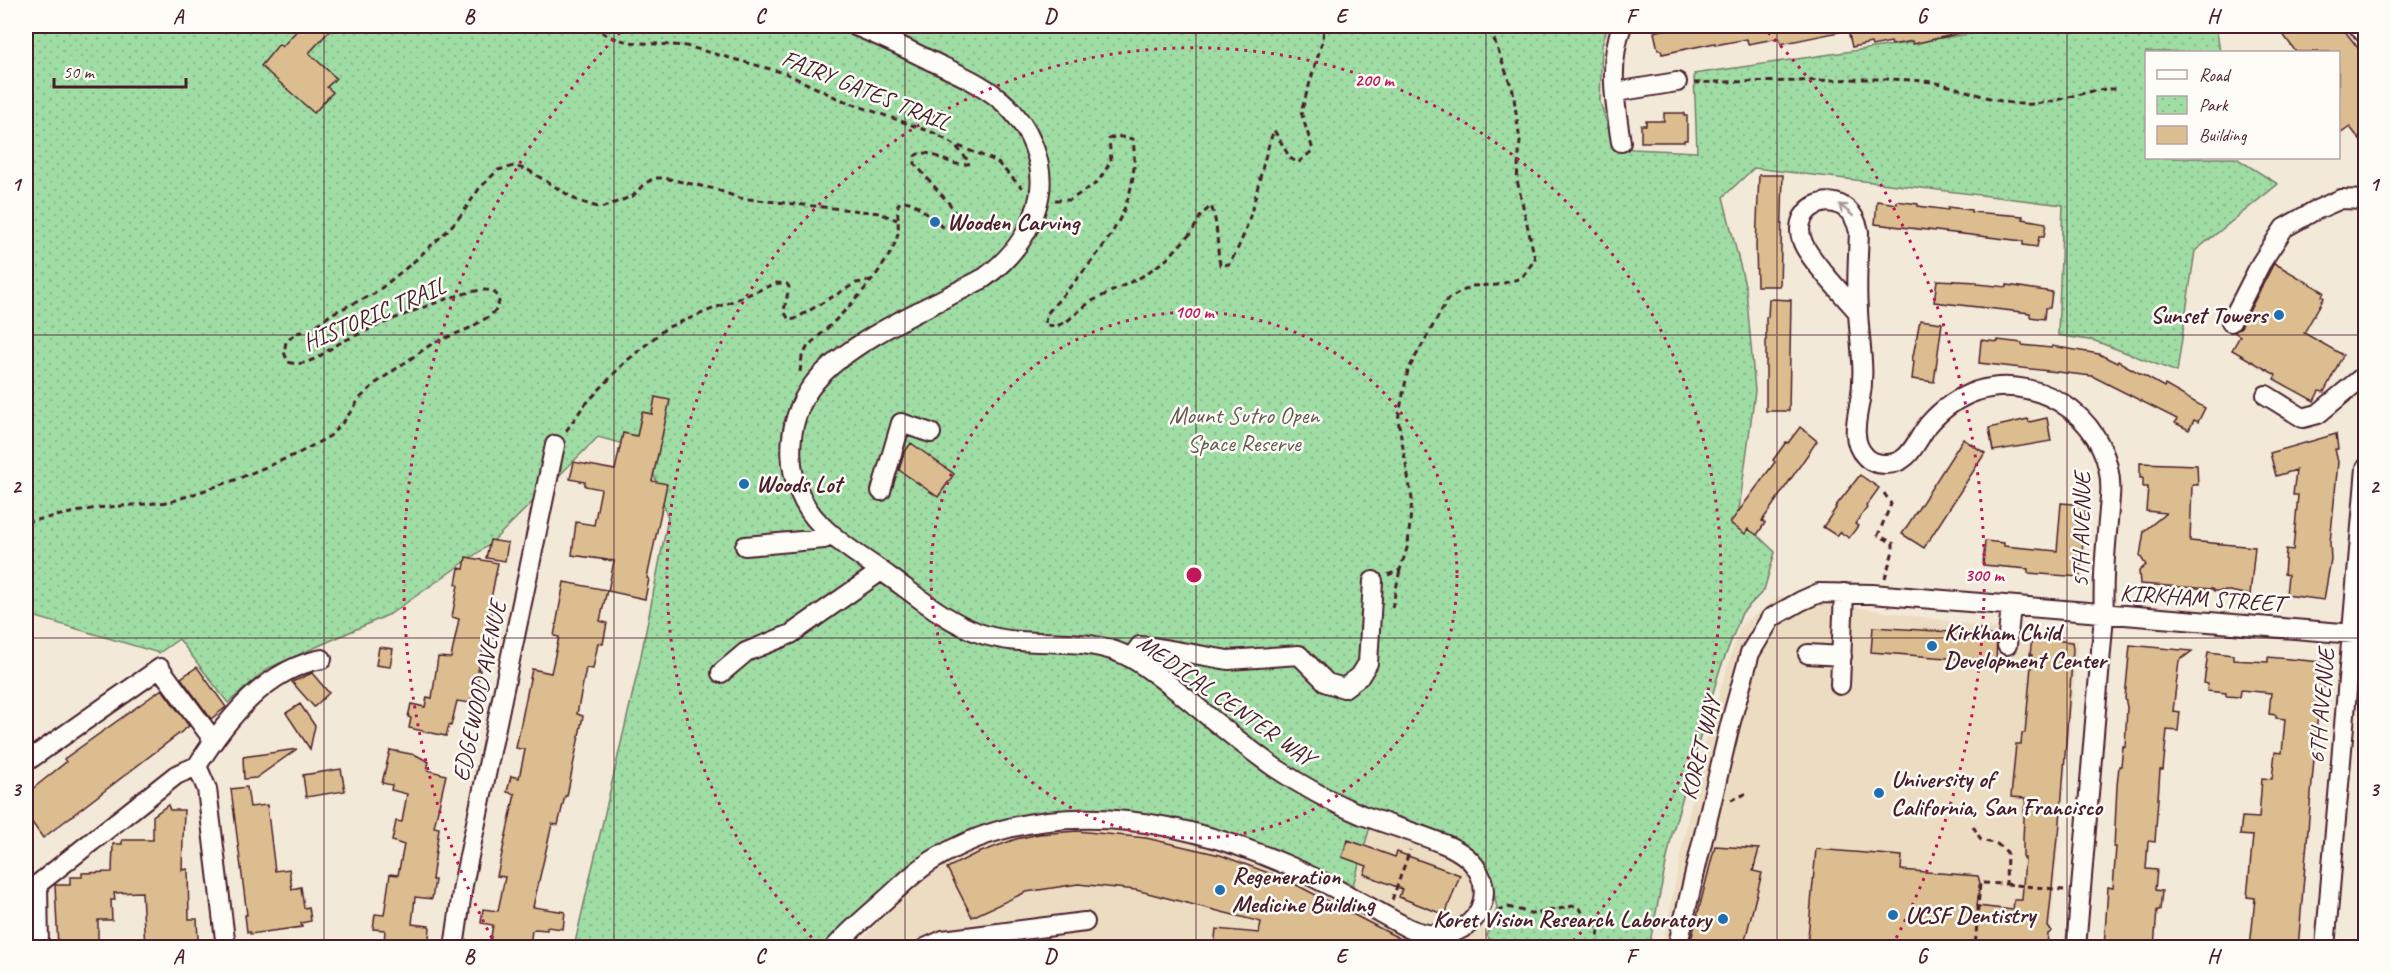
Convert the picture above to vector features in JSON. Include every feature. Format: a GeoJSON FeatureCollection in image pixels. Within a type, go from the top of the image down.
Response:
{"type":"FeatureCollection","features":[{"type":"Feature","properties":{"kind":"street","name":"MEDICAL CENTER WAY"},"geometry":{"type":"LineString","coordinates":[[855,26],[967,78],[998,97],[1022,124],[1037,155],[1040,171],[1039,198],[1021,242],[999,267],[984,278],[851,350],[826,371],[807,393],[795,421],[791,449],[799,492],[806,506],[821,525],[833,535],[947,617],[978,633],[1006,640],[1088,643],[1103,646],[1131,658],[1157,675],[1248,748],[1291,778],[1345,807],[1456,849],[1476,864],[1480,872],[1484,888],[1483,898],[1476,915]]}},
{"type":"Feature","properties":{"kind":"street"},"geometry":{"type":"LineString","coordinates":[[1622,26],[1615,56],[1616,92],[1622,142]]}},
{"type":"Feature","properties":{"kind":"street"},"geometry":{"type":"LineString","coordinates":[[2358,26],[2366,35]]}},
{"type":"Feature","properties":{"kind":"street"},"geometry":{"type":"LineString","coordinates":[[1616,92],[1677,82]]}},
{"type":"Feature","properties":{"kind":"street"},"geometry":{"type":"LineString","coordinates":[[2231,322],[2261,263],[2284,228],[2342,199],[2366,200]]}},
{"type":"Feature","properties":{"kind":"street","name":"5TH AVENUE"},"geometry":{"type":"LineString","coordinates":[[1858,312],[1803,244],[1800,227],[1802,218],[1816,204],[1827,201],[1847,208],[1857,223],[1859,232],[1858,312],[1863,372],[1855,429],[1856,441],[1860,450],[1873,462],[1890,464],[1905,458],[1930,423],[1946,408],[1965,396],[1988,389],[2012,387],[2038,391],[2064,404],[2087,425],[2101,447],[2109,470],[2102,586],[2104,615],[2076,948]]}},
{"type":"Feature","properties":{"kind":"street"},"geometry":{"type":"LineString","coordinates":[[2266,395],[2303,418],[2318,414],[2366,374]]}},
{"type":"Feature","properties":{"kind":"street"},"geometry":{"type":"LineString","coordinates":[[881,491],[901,423],[931,433]]}},
{"type":"Feature","properties":{"kind":"street","name":"EDGEWOOD AVENUE"},"geometry":{"type":"LineString","coordinates":[[454,948],[463,885],[555,445]]}},
{"type":"Feature","properties":{"kind":"street","name":"6TH AVENUE"},"geometry":{"type":"LineString","coordinates":[[2325,948],[2359,635],[2366,468]]}},
{"type":"Feature","properties":{"kind":"street"},"geometry":{"type":"LineString","coordinates":[[745,546],[824,539],[833,535]]}},
{"type":"Feature","properties":{"kind":"street"},"geometry":{"type":"LineString","coordinates":[[721,673],[746,652],[791,634],[881,571]]}},
{"type":"Feature","properties":{"kind":"street"},"geometry":{"type":"LineString","coordinates":[[1131,658],[1140,646],[1228,660],[1299,654],[1327,683],[1344,688],[1360,676],[1368,663],[1373,581]]}},
{"type":"Feature","properties":{"kind":"street","name":"KIRKHAM STREET"},"geometry":{"type":"LineString","coordinates":[[1819,593],[1872,594],[2359,635]]}},
{"type":"Feature","properties":{"kind":"street","name":"KORET WAY"},"geometry":{"type":"LineString","coordinates":[[1677,948],[1730,725],[1750,654],[1771,618],[1819,593]]}},
{"type":"Feature","properties":{"kind":"street"},"geometry":{"type":"LineString","coordinates":[[1840,685],[1844,593]]}},
{"type":"Feature","properties":{"kind":"street"},"geometry":{"type":"LineString","coordinates":[[2007,645],[2011,606]]}},
{"type":"Feature","properties":{"kind":"street"},"geometry":{"type":"LineString","coordinates":[[1809,654],[1842,656]]}},
{"type":"Feature","properties":{"kind":"street"},"geometry":{"type":"LineString","coordinates":[[39,948],[38,884],[176,775],[197,766],[214,741],[264,684],[309,662],[322,659]]}},
{"type":"Feature","properties":{"kind":"street"},"geometry":{"type":"LineString","coordinates":[[26,762],[160,668],[214,741]]}},
{"type":"Feature","properties":{"kind":"street"},"geometry":{"type":"LineString","coordinates":[[197,766],[207,789],[226,948]]}},
{"type":"Feature","properties":{"kind":"street"},"geometry":{"type":"LineString","coordinates":[[834,948],[917,870],[933,859],[1000,830],[1067,818],[1136,822],[1221,842],[1287,865],[1418,932],[1438,936],[1458,931],[1476,915]]}},
{"type":"Feature","properties":{"kind":"street"},"geometry":{"type":"LineString","coordinates":[[925,948],[943,940],[1085,922]]}},
{"type":"Feature","properties":{"kind":"path","name":"FAIRY GATES TRAIL"},"geometry":{"type":"LineString","coordinates":[[593,26],[608,36],[628,42],[686,46],[785,73],[840,99],[934,133],[953,144],[996,161],[1029,195],[1039,198]]}},
{"type":"Feature","properties":{"kind":"path"},"geometry":{"type":"LineString","coordinates":[[1039,198],[1070,201],[1090,189],[1098,182],[1111,161],[1109,139],[1116,136],[1133,139],[1136,159],[1128,196],[1113,235],[1066,294],[1046,315],[1045,325],[1056,326],[1066,321],[1090,302],[1141,277],[1167,259],[1192,232],[1200,215],[1211,206],[1218,228],[1216,247],[1220,265],[1229,264],[1247,230],[1263,157],[1274,130],[1290,158],[1298,163],[1313,150],[1301,112],[1323,39],[1324,26]]}},
{"type":"Feature","properties":{"kind":"path"},"geometry":{"type":"LineString","coordinates":[[1392,608],[1407,545],[1412,499],[1398,419],[1408,370],[1448,299],[1472,286],[1497,285],[1522,278],[1535,259],[1517,180],[1520,141],[1513,91],[1489,26]]}},
{"type":"Feature","properties":{"kind":"path"},"geometry":{"type":"LineString","coordinates":[[1677,82],[1876,78],[1925,81],[1949,85],[2006,102],[2035,105],[2065,100],[2092,91],[2116,89]]}},
{"type":"Feature","properties":{"kind":"path"},"geometry":{"type":"LineString","coordinates":[[807,393],[800,386],[802,357],[808,346],[872,280],[898,233],[898,204],[904,201],[923,209],[944,228],[951,230],[958,224],[953,208],[915,164],[915,156],[918,153],[924,153],[955,165],[969,163],[953,144]]}},
{"type":"Feature","properties":{"kind":"path","name":"HISTORIC TRAIL"},"geometry":{"type":"LineString","coordinates":[[26,522],[96,508],[170,502],[235,480],[299,453],[330,436],[345,420],[360,398],[376,383],[433,343],[470,328],[488,317],[496,310],[499,302],[498,296],[493,291],[484,290],[455,296],[341,342],[309,362],[297,365],[288,362],[284,352],[286,342],[296,333],[310,330],[333,313],[374,294],[411,264],[447,231],[462,214],[478,189],[498,170],[514,166],[528,170],[578,201],[601,208],[633,196],[643,185],[654,178],[664,178],[716,189],[739,198],[879,213],[897,220]]}},
{"type":"Feature","properties":{"kind":"path"},"geometry":{"type":"LineString","coordinates":[[555,445],[583,407],[623,363],[666,328],[777,283],[788,284],[784,311],[789,320],[795,319],[856,283],[872,280]]}},
{"type":"Feature","properties":{"kind":"path"},"geometry":{"type":"LineString","coordinates":[[1884,493],[1891,504],[1878,535],[1893,543],[1893,551],[1885,572]]}},
{"type":"Feature","properties":{"kind":"path"},"geometry":{"type":"LineString","coordinates":[[1373,581],[1400,570]]}},
{"type":"Feature","properties":{"kind":"path"},"geometry":{"type":"LineString","coordinates":[[1729,807],[1731,799],[1748,793]]}},
{"type":"Feature","properties":{"kind":"path"},"geometry":{"type":"LineString","coordinates":[[1973,826],[1981,840],[1998,844],[2007,852],[2006,884]]}},
{"type":"Feature","properties":{"kind":"path"},"geometry":{"type":"LineString","coordinates":[[1386,916],[1416,834]]}},
{"type":"Feature","properties":{"kind":"path"},"geometry":{"type":"LineString","coordinates":[[1975,948],[1980,883],[2081,892]]}},
{"type":"Feature","properties":{"kind":"path"},"geometry":{"type":"LineString","coordinates":[[1476,915],[1508,907],[1534,914],[1573,906],[1579,907],[1586,919],[1599,929],[1597,948]]}},
{"type":"Feature","properties":{"kind":"path"},"geometry":{"type":"LineString","coordinates":[[660,943],[698,945],[698,948]]}},
{"type":"Feature","properties":{"kind":"shaded area","name":"University of California, San Francisco"},"geometry":{"type":"Polygon","coordinates":[[[1780,596],[2078,640],[2049,947],[1662,948],[1702,750],[1740,626],[1780,596]]]}},
{"type":"Feature","properties":{"kind":"shaded area"},"geometry":{"type":"Polygon","coordinates":[[[1374,813],[1479,857],[1478,920],[1496,947],[853,948],[950,851],[1067,818],[1159,826],[1350,896],[1374,813]]]}},
{"type":"Feature","properties":{"kind":"green space","name":"Mount Sutro Open Space Reserve"},"geometry":{"type":"Polygon","coordinates":[[[26,26],[1608,26],[1602,45],[1600,102],[1612,139],[1632,149],[1697,152],[1694,74],[2025,26],[2216,26],[2220,51],[2145,51],[2145,159],[2238,159],[2278,184],[2195,251],[2177,372],[2095,341],[2058,335],[2063,205],[1754,168],[1723,197],[1746,289],[1755,391],[1738,517],[1775,552],[1764,590],[1742,613],[1719,672],[1672,834],[1649,947],[1495,947],[1487,936],[1497,908],[1491,880],[1479,857],[1454,842],[1374,813],[1353,885],[1247,841],[1115,815],[1075,810],[1017,821],[954,840],[828,947],[574,947],[640,661],[668,518],[646,450],[598,437],[489,545],[390,614],[267,669],[228,703],[179,639],[159,653],[26,614],[26,26]]]}},
{"type":"Feature","properties":{"kind":"building"},"geometry":{"type":"Polygon","coordinates":[[[301,26],[334,26],[309,53],[336,78],[327,87],[333,92],[314,113],[261,66],[279,44],[282,47],[301,26]]]}},
{"type":"Feature","properties":{"kind":"building"},"geometry":{"type":"Polygon","coordinates":[[[1666,26],[1839,26],[1839,32],[1781,44],[1779,38],[1748,44],[1747,39],[1662,54],[1661,50],[1658,50],[1654,32],[1667,29],[1666,26]]]}},
{"type":"Feature","properties":{"kind":"building"},"geometry":{"type":"Polygon","coordinates":[[[1847,26],[1961,26],[1961,33],[1913,44],[1912,41],[1892,45],[1891,42],[1852,47],[1847,26]]]}},
{"type":"Feature","properties":{"kind":"building"},"geometry":{"type":"Polygon","coordinates":[[[2277,26],[2341,26],[2366,59],[2366,148],[2350,127],[2340,134],[2340,51],[2295,51],[2277,26]]]}},
{"type":"Feature","properties":{"kind":"building"},"geometry":{"type":"Polygon","coordinates":[[[1664,113],[1684,113],[1684,116],[1687,116],[1687,140],[1684,142],[1641,142],[1641,125],[1646,125],[1646,121],[1664,121],[1664,113]]]}},
{"type":"Feature","properties":{"kind":"building"},"geometry":{"type":"Polygon","coordinates":[[[1759,175],[1783,175],[1780,286],[1757,286],[1759,175]]]}},
{"type":"Feature","properties":{"kind":"building"},"geometry":{"type":"Polygon","coordinates":[[[1877,201],[1897,204],[1897,201],[1948,210],[1948,207],[1971,210],[1971,212],[2023,216],[2023,219],[2046,223],[2044,237],[2039,237],[2037,247],[2023,245],[2023,241],[1875,224],[1877,201]]]}},
{"type":"Feature","properties":{"kind":"building","name":"Sunset Towers"},"geometry":{"type":"Polygon","coordinates":[[[2274,263],[2324,292],[2322,296],[2324,298],[2304,333],[2343,355],[2324,392],[2319,391],[2314,401],[2274,379],[2276,375],[2232,350],[2240,336],[2234,332],[2241,327],[2274,263]]]}},
{"type":"Feature","properties":{"kind":"building"},"geometry":{"type":"Polygon","coordinates":[[[1937,280],[1977,282],[1977,284],[2007,287],[2007,285],[2052,292],[2050,308],[2045,308],[2044,319],[2030,317],[2030,313],[1934,302],[1937,280]]]}},
{"type":"Feature","properties":{"kind":"building"},"geometry":{"type":"Polygon","coordinates":[[[1769,299],[1791,300],[1789,411],[1766,411],[1766,317],[1768,317],[1769,299]]]}},
{"type":"Feature","properties":{"kind":"building"},"geometry":{"type":"Polygon","coordinates":[[[1920,320],[1942,323],[1934,382],[1912,379],[1914,361],[1912,361],[1920,320]]]}},
{"type":"Feature","properties":{"kind":"building"},"geometry":{"type":"Polygon","coordinates":[[[1981,340],[1998,342],[1998,340],[2051,348],[2052,346],[2099,354],[2117,363],[2118,361],[2205,408],[2198,422],[2194,420],[2189,430],[2175,423],[2177,419],[2092,376],[1979,363],[1981,340]]]}},
{"type":"Feature","properties":{"kind":"building"},"geometry":{"type":"Polygon","coordinates":[[[655,397],[670,400],[652,481],[667,484],[647,578],[649,579],[645,599],[608,591],[614,561],[572,555],[576,522],[594,525],[601,489],[585,486],[585,482],[570,479],[574,462],[615,470],[623,433],[637,436],[642,412],[652,414],[655,397]]]}},
{"type":"Feature","properties":{"kind":"building"},"geometry":{"type":"Polygon","coordinates":[[[2047,418],[2051,441],[1993,451],[1989,428],[2028,419],[2029,422],[2047,418]]]}},
{"type":"Feature","properties":{"kind":"building"},"geometry":{"type":"Polygon","coordinates":[[[1800,427],[1817,441],[1762,521],[1765,523],[1757,535],[1748,529],[1745,534],[1730,523],[1775,462],[1773,460],[1786,442],[1788,443],[1800,427]]]}},
{"type":"Feature","properties":{"kind":"building"},"geometry":{"type":"Polygon","coordinates":[[[2336,434],[2338,449],[2335,449],[2338,462],[2330,543],[2331,559],[2324,600],[2286,595],[2288,575],[2284,574],[2286,549],[2293,550],[2298,495],[2293,495],[2296,470],[2276,476],[2270,453],[2336,434]]]}},
{"type":"Feature","properties":{"kind":"building"},"geometry":{"type":"Polygon","coordinates":[[[1963,439],[1985,453],[1924,548],[1902,534],[1963,439]]]}},
{"type":"Feature","properties":{"kind":"building"},"geometry":{"type":"Polygon","coordinates":[[[911,443],[954,474],[938,497],[899,470],[904,453],[911,443]]]}},
{"type":"Feature","properties":{"kind":"building"},"geometry":{"type":"Polygon","coordinates":[[[2140,463],[2197,465],[2198,485],[2192,485],[2190,541],[2255,547],[2250,595],[2212,589],[2140,584],[2139,571],[2146,565],[2140,556],[2144,531],[2166,513],[2146,511],[2148,487],[2143,487],[2143,478],[2140,478],[2140,463]]]}},
{"type":"Feature","properties":{"kind":"building"},"geometry":{"type":"Polygon","coordinates":[[[1860,475],[1879,488],[1855,524],[1858,526],[1849,538],[1840,532],[1837,536],[1823,527],[1835,507],[1860,475]]]}},
{"type":"Feature","properties":{"kind":"building"},"geometry":{"type":"Polygon","coordinates":[[[2061,503],[2086,505],[2080,577],[2028,573],[2028,569],[1983,565],[1985,541],[2004,543],[2004,546],[2057,551],[2061,503]]]}},
{"type":"Feature","properties":{"kind":"building"},"geometry":{"type":"Polygon","coordinates":[[[490,540],[508,543],[505,561],[486,558],[490,540]]]}},
{"type":"Feature","properties":{"kind":"building"},"geometry":{"type":"Polygon","coordinates":[[[466,557],[498,563],[490,604],[494,605],[478,670],[480,670],[475,697],[470,703],[457,701],[446,736],[409,728],[411,718],[408,717],[411,704],[425,707],[427,697],[432,698],[438,657],[451,658],[459,619],[452,617],[458,585],[456,584],[459,568],[464,569],[466,557]]]}},
{"type":"Feature","properties":{"kind":"building"},"geometry":{"type":"Polygon","coordinates":[[[564,582],[607,590],[600,621],[607,623],[603,644],[598,643],[593,669],[586,668],[577,714],[583,716],[567,796],[565,796],[558,825],[552,824],[533,907],[565,912],[563,929],[547,927],[547,930],[535,929],[532,931],[530,944],[523,943],[523,948],[489,948],[493,925],[481,923],[483,909],[498,911],[505,877],[497,876],[515,794],[507,792],[511,776],[519,778],[525,750],[516,748],[532,669],[551,673],[559,637],[554,636],[564,582]]]}},
{"type":"Feature","properties":{"kind":"building","name":"Kirkham Child Development Center"},"geometry":{"type":"Polygon","coordinates":[[[1873,627],[1997,636],[1996,665],[1959,662],[1959,659],[1871,652],[1873,627]]]}},
{"type":"Feature","properties":{"kind":"building"},"geometry":{"type":"Polygon","coordinates":[[[2032,638],[2072,642],[2073,649],[2059,835],[2048,927],[2052,931],[2048,934],[2047,948],[1807,948],[1816,849],[1902,856],[1901,870],[1978,876],[1980,883],[1977,906],[2013,910],[2014,900],[2022,900],[2025,798],[2011,797],[2016,744],[2021,744],[2022,733],[2025,733],[2032,638]]]}},
{"type":"Feature","properties":{"kind":"building"},"geometry":{"type":"Polygon","coordinates":[[[2130,645],[2192,651],[2179,661],[2173,711],[2180,712],[2178,731],[2167,730],[2163,770],[2160,770],[2155,842],[2148,841],[2146,869],[2157,870],[2155,890],[2162,891],[2160,910],[2157,910],[2154,948],[2104,948],[2108,887],[2113,888],[2117,786],[2123,746],[2125,747],[2127,707],[2125,698],[2130,645]]]}},
{"type":"Feature","properties":{"kind":"building"},"geometry":{"type":"Polygon","coordinates":[[[379,647],[393,649],[390,667],[376,665],[379,647]]]}},
{"type":"Feature","properties":{"kind":"building"},"geometry":{"type":"Polygon","coordinates":[[[2208,652],[2233,655],[2233,660],[2268,662],[2268,657],[2321,662],[2320,683],[2324,687],[2321,690],[2317,723],[2298,948],[2250,948],[2255,898],[2247,897],[2253,836],[2240,835],[2242,817],[2259,818],[2262,778],[2272,779],[2275,752],[2282,753],[2285,719],[2269,714],[2271,693],[2241,690],[2240,697],[2207,691],[2208,684],[2204,683],[2208,652]]]}},
{"type":"Feature","properties":{"kind":"building"},"geometry":{"type":"Polygon","coordinates":[[[197,667],[226,707],[211,719],[181,678],[197,667]]]}},
{"type":"Feature","properties":{"kind":"building"},"geometry":{"type":"Polygon","coordinates":[[[312,673],[329,693],[314,707],[292,682],[312,673]]]}},
{"type":"Feature","properties":{"kind":"building"},"geometry":{"type":"Polygon","coordinates":[[[162,689],[189,726],[43,838],[26,814],[26,794],[66,762],[64,759],[162,689]]]}},
{"type":"Feature","properties":{"kind":"building"},"geometry":{"type":"Polygon","coordinates":[[[300,704],[315,726],[310,749],[286,713],[300,704]]]}},
{"type":"Feature","properties":{"kind":"building"},"geometry":{"type":"Polygon","coordinates":[[[297,749],[256,778],[244,779],[243,757],[297,749]]]}},
{"type":"Feature","properties":{"kind":"building"},"geometry":{"type":"Polygon","coordinates":[[[390,750],[416,755],[429,762],[427,770],[446,775],[434,827],[439,828],[432,880],[435,880],[432,899],[415,897],[412,924],[429,926],[428,948],[401,948],[384,944],[385,930],[373,929],[375,914],[384,915],[390,874],[398,875],[404,845],[392,841],[396,821],[402,822],[407,794],[391,790],[392,785],[382,783],[390,750]]]}},
{"type":"Feature","properties":{"kind":"building"},"geometry":{"type":"Polygon","coordinates":[[[341,769],[345,791],[306,797],[303,775],[341,769]]]}},
{"type":"Feature","properties":{"kind":"building"},"geometry":{"type":"Polygon","coordinates":[[[247,787],[250,807],[267,805],[275,871],[289,869],[292,889],[301,887],[304,908],[309,907],[311,921],[301,923],[302,927],[250,934],[247,932],[245,915],[247,915],[231,789],[247,787]]]}},
{"type":"Feature","properties":{"kind":"building"},"geometry":{"type":"Polygon","coordinates":[[[168,805],[170,810],[184,810],[182,870],[188,869],[189,919],[197,919],[198,940],[195,940],[195,948],[145,948],[142,892],[114,893],[115,900],[111,900],[112,920],[98,920],[98,948],[58,948],[55,885],[70,885],[70,877],[82,877],[82,873],[112,872],[113,844],[122,844],[122,840],[153,840],[153,816],[168,805]]]}},
{"type":"Feature","properties":{"kind":"building","name":"Regeneration Medicine Building"},"geometry":{"type":"Polygon","coordinates":[[[1077,831],[1146,838],[1220,855],[1285,879],[1418,948],[1214,947],[1216,929],[1259,933],[1261,922],[1136,890],[1078,884],[1026,892],[972,917],[947,868],[973,855],[1016,839],[1039,834],[1077,831]]]}},
{"type":"Feature","properties":{"kind":"building"},"geometry":{"type":"Polygon","coordinates":[[[1348,840],[1395,857],[1397,852],[1460,875],[1445,915],[1399,897],[1402,889],[1364,874],[1367,866],[1342,857],[1348,840]]]}},
{"type":"Feature","properties":{"kind":"building","name":"Koret Vision Research Laboratory"},"geometry":{"type":"Polygon","coordinates":[[[1715,846],[1759,849],[1753,871],[1762,873],[1743,948],[1689,948],[1715,846]]]}},
{"type":"Feature","properties":{"kind":"place","name":"Wooden Carving"},"geometry":{"type":"Point","coordinates":[935,222]}},
{"type":"Feature","properties":{"kind":"place","name":"Sunset Towers"},"geometry":{"type":"Point","coordinates":[2279,315]}},
{"type":"Feature","properties":{"kind":"place","name":"Woods Lot"},"geometry":{"type":"Point","coordinates":[744,484]}},
{"type":"Feature","properties":{"kind":"place","name":"Kirkham Child Development Center"},"geometry":{"type":"Point","coordinates":[1932,646]}},
{"type":"Feature","properties":{"kind":"place","name":"University of California, San Francisco"},"geometry":{"type":"Point","coordinates":[1879,793]}},
{"type":"Feature","properties":{"kind":"place","name":"Regeneration Medicine Building"},"geometry":{"type":"Point","coordinates":[1220,890]}},
{"type":"Feature","properties":{"kind":"place","name":"UCSF Dentistry"},"geometry":{"type":"Point","coordinates":[1893,915]}},
{"type":"Feature","properties":{"kind":"place","name":"Koret Vision Research Laboratory"},"geometry":{"type":"Point","coordinates":[1723,919]}}]}
